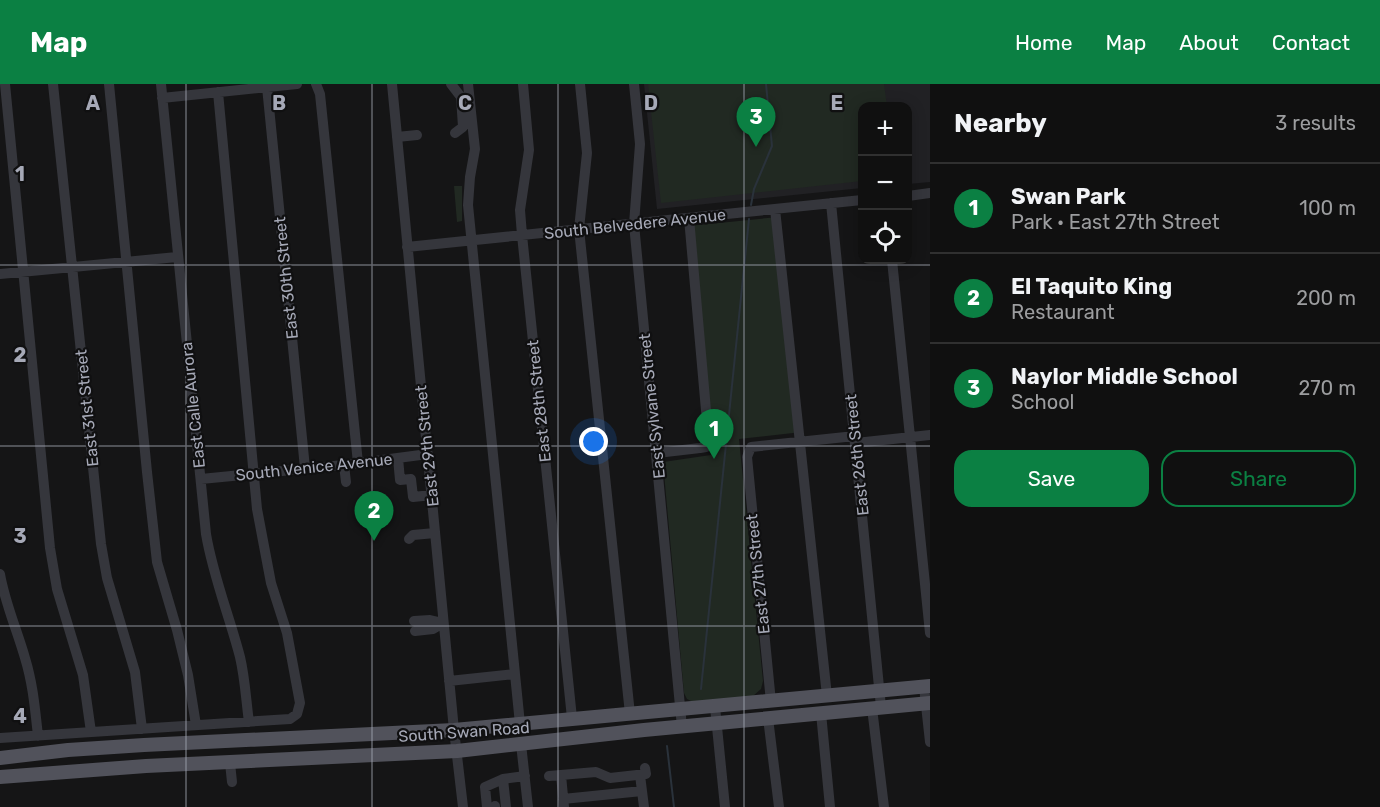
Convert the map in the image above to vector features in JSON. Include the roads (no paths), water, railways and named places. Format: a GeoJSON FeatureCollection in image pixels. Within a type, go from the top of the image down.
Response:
{"type":"FeatureCollection","features":[{"type":"Feature","properties":{"kind":"main road","name":"South Swan Road"},"geometry":{"type":"LineString","coordinates":[[0,758],[68,750],[144,745],[454,730],[927,687]]}},
{"type":"Feature","properties":{"kind":"main road","name":"South Swan Road"},"geometry":{"type":"LineString","coordinates":[[0,777],[70,771],[457,752],[928,703]]}},
{"type":"Feature","properties":{"kind":"street"},"geometry":{"type":"LineString","coordinates":[[5,84],[52,558],[57,589],[74,639],[83,675],[91,732]]}},
{"type":"Feature","properties":{"kind":"street","name":"East 31st Street"},"geometry":{"type":"LineString","coordinates":[[53,84],[101,544],[107,578],[135,672],[142,729]]}},
{"type":"Feature","properties":{"kind":"street"},"geometry":{"type":"LineString","coordinates":[[109,84],[157,562],[188,675],[196,725]]}},
{"type":"Feature","properties":{"kind":"street","name":"East Calle Aurora"},"geometry":{"type":"LineString","coordinates":[[161,84],[209,551],[243,671],[249,722]]}},
{"type":"Feature","properties":{"kind":"street"},"geometry":{"type":"LineString","coordinates":[[162,98],[222,89],[297,84]]}},
{"type":"Feature","properties":{"kind":"street"},"geometry":{"type":"LineString","coordinates":[[316,84],[320,94],[358,463]]}},
{"type":"Feature","properties":{"kind":"street","name":"East 29th Street"},"geometry":{"type":"LineString","coordinates":[[392,84],[443,622],[463,807]]}},
{"type":"Feature","properties":{"kind":"street"},"geometry":{"type":"LineString","coordinates":[[451,84],[461,97],[464,127],[455,133]]}},
{"type":"Feature","properties":{"kind":"street"},"geometry":{"type":"LineString","coordinates":[[468,84],[475,149],[468,205],[520,723]]}},
{"type":"Feature","properties":{"kind":"street","name":"East 28th Street"},"geometry":{"type":"LineString","coordinates":[[523,84],[529,150],[520,210],[572,718]]}},
{"type":"Feature","properties":{"kind":"street"},"geometry":{"type":"LineString","coordinates":[[580,84],[587,153],[579,229],[630,714]]}},
{"type":"Feature","properties":{"kind":"street","name":"East Sylvane Street"},"geometry":{"type":"LineString","coordinates":[[634,84],[640,144],[634,224],[682,727]]}},
{"type":"Feature","properties":{"kind":"street","name":"East 30th Street"},"geometry":{"type":"LineString","coordinates":[[267,87],[305,468]]}},
{"type":"Feature","properties":{"kind":"street"},"geometry":{"type":"LineString","coordinates":[[0,738],[290,719],[296,715],[300,703],[287,633],[271,583],[257,509],[222,89]]}},
{"type":"Feature","properties":{"kind":"street"},"geometry":{"type":"LineString","coordinates":[[397,137],[417,135]]}},
{"type":"Feature","properties":{"kind":"street"},"geometry":{"type":"LineString","coordinates":[[912,195],[930,193]]}},
{"type":"Feature","properties":{"kind":"street","name":"South Belvedere Avenue"},"geometry":{"type":"LineString","coordinates":[[407,247],[858,200]]}},
{"type":"Feature","properties":{"kind":"street","name":"East 26th Street"},"geometry":{"type":"LineString","coordinates":[[831,203],[879,690],[876,707],[884,807]]}},
{"type":"Feature","properties":{"kind":"street"},"geometry":{"type":"LineString","coordinates":[[775,209],[827,696]]}},
{"type":"Feature","properties":{"kind":"street"},"geometry":{"type":"LineString","coordinates":[[657,453],[706,447],[709,444],[689,218]]}},
{"type":"Feature","properties":{"kind":"street"},"geometry":{"type":"LineString","coordinates":[[0,274],[177,257]]}},
{"type":"Feature","properties":{"kind":"street"},"geometry":{"type":"LineString","coordinates":[[892,264],[930,633]]}},
{"type":"Feature","properties":{"kind":"street"},"geometry":{"type":"LineString","coordinates":[[801,442],[910,438],[930,435]]}},
{"type":"Feature","properties":{"kind":"street","name":"East 27th Street"},"geometry":{"type":"LineString","coordinates":[[771,702],[747,457],[750,447],[801,442]]}},
{"type":"Feature","properties":{"kind":"street","name":"South Venice Avenue"},"geometry":{"type":"LineString","coordinates":[[201,479],[428,454]]}},
{"type":"Feature","properties":{"kind":"street"},"geometry":{"type":"LineString","coordinates":[[398,458],[400,480],[411,479],[413,497],[432,495]]}},
{"type":"Feature","properties":{"kind":"street"},"geometry":{"type":"LineString","coordinates":[[344,465],[346,482]]}},
{"type":"Feature","properties":{"kind":"street"},"geometry":{"type":"LineString","coordinates":[[409,539],[414,535],[435,532]]}},
{"type":"Feature","properties":{"kind":"street"},"geometry":{"type":"LineString","coordinates":[[0,574],[8,609],[29,671],[38,736]]}},
{"type":"Feature","properties":{"kind":"street"},"geometry":{"type":"LineString","coordinates":[[415,626],[430,620],[443,622]]}},
{"type":"Feature","properties":{"kind":"street"},"geometry":{"type":"LineString","coordinates":[[449,681],[515,674]]}},
{"type":"Feature","properties":{"kind":"street"},"geometry":{"type":"LineString","coordinates":[[927,687],[930,742]]}},
{"type":"Feature","properties":{"kind":"street"},"geometry":{"type":"LineString","coordinates":[[715,707],[725,807]]}},
{"type":"Feature","properties":{"kind":"street"},"geometry":{"type":"LineString","coordinates":[[821,713],[830,807]]}},
{"type":"Feature","properties":{"kind":"street"},"geometry":{"type":"LineString","coordinates":[[768,718],[779,807]]}},
{"type":"Feature","properties":{"kind":"street"},"geometry":{"type":"LineString","coordinates":[[521,744],[528,807]]}},
{"type":"Feature","properties":{"kind":"street"},"geometry":{"type":"LineString","coordinates":[[230,763],[231,782]]}},
{"type":"Feature","properties":{"kind":"street"},"geometry":{"type":"LineString","coordinates":[[549,776],[596,772],[610,778],[643,771],[644,807]]}},
{"type":"Feature","properties":{"kind":"street"},"geometry":{"type":"LineString","coordinates":[[561,775],[564,803],[642,791]]}},
{"type":"Feature","properties":{"kind":"street"},"geometry":{"type":"LineString","coordinates":[[487,807],[485,787],[498,781],[525,776]]}},
{"type":"Feature","properties":{"kind":"street"},"geometry":{"type":"LineString","coordinates":[[494,803],[498,781]]}},
{"type":"Feature","properties":{"kind":"street"},"geometry":{"type":"LineString","coordinates":[[498,781],[506,807]]}},
{"type":"Feature","properties":{"kind":"waterway"},"geometry":{"type":"LineString","coordinates":[[751,205],[754,189],[772,146],[766,84]]}},
{"type":"Feature","properties":{"kind":"waterway"},"geometry":{"type":"LineString","coordinates":[[701,689],[749,219]]}},
{"type":"Feature","properties":{"kind":"waterway"},"geometry":{"type":"LineString","coordinates":[[667,746],[674,807]]}},
{"type":"Feature","properties":{"kind":"place","name":"Naylor Middle School"},"geometry":{"type":"Point","coordinates":[756,147]}},
{"type":"Feature","properties":{"kind":"place","name":"Swan Park"},"geometry":{"type":"Point","coordinates":[714,459]}},
{"type":"Feature","properties":{"kind":"place","name":"El Taquito King"},"geometry":{"type":"Point","coordinates":[374,541]}}]}
